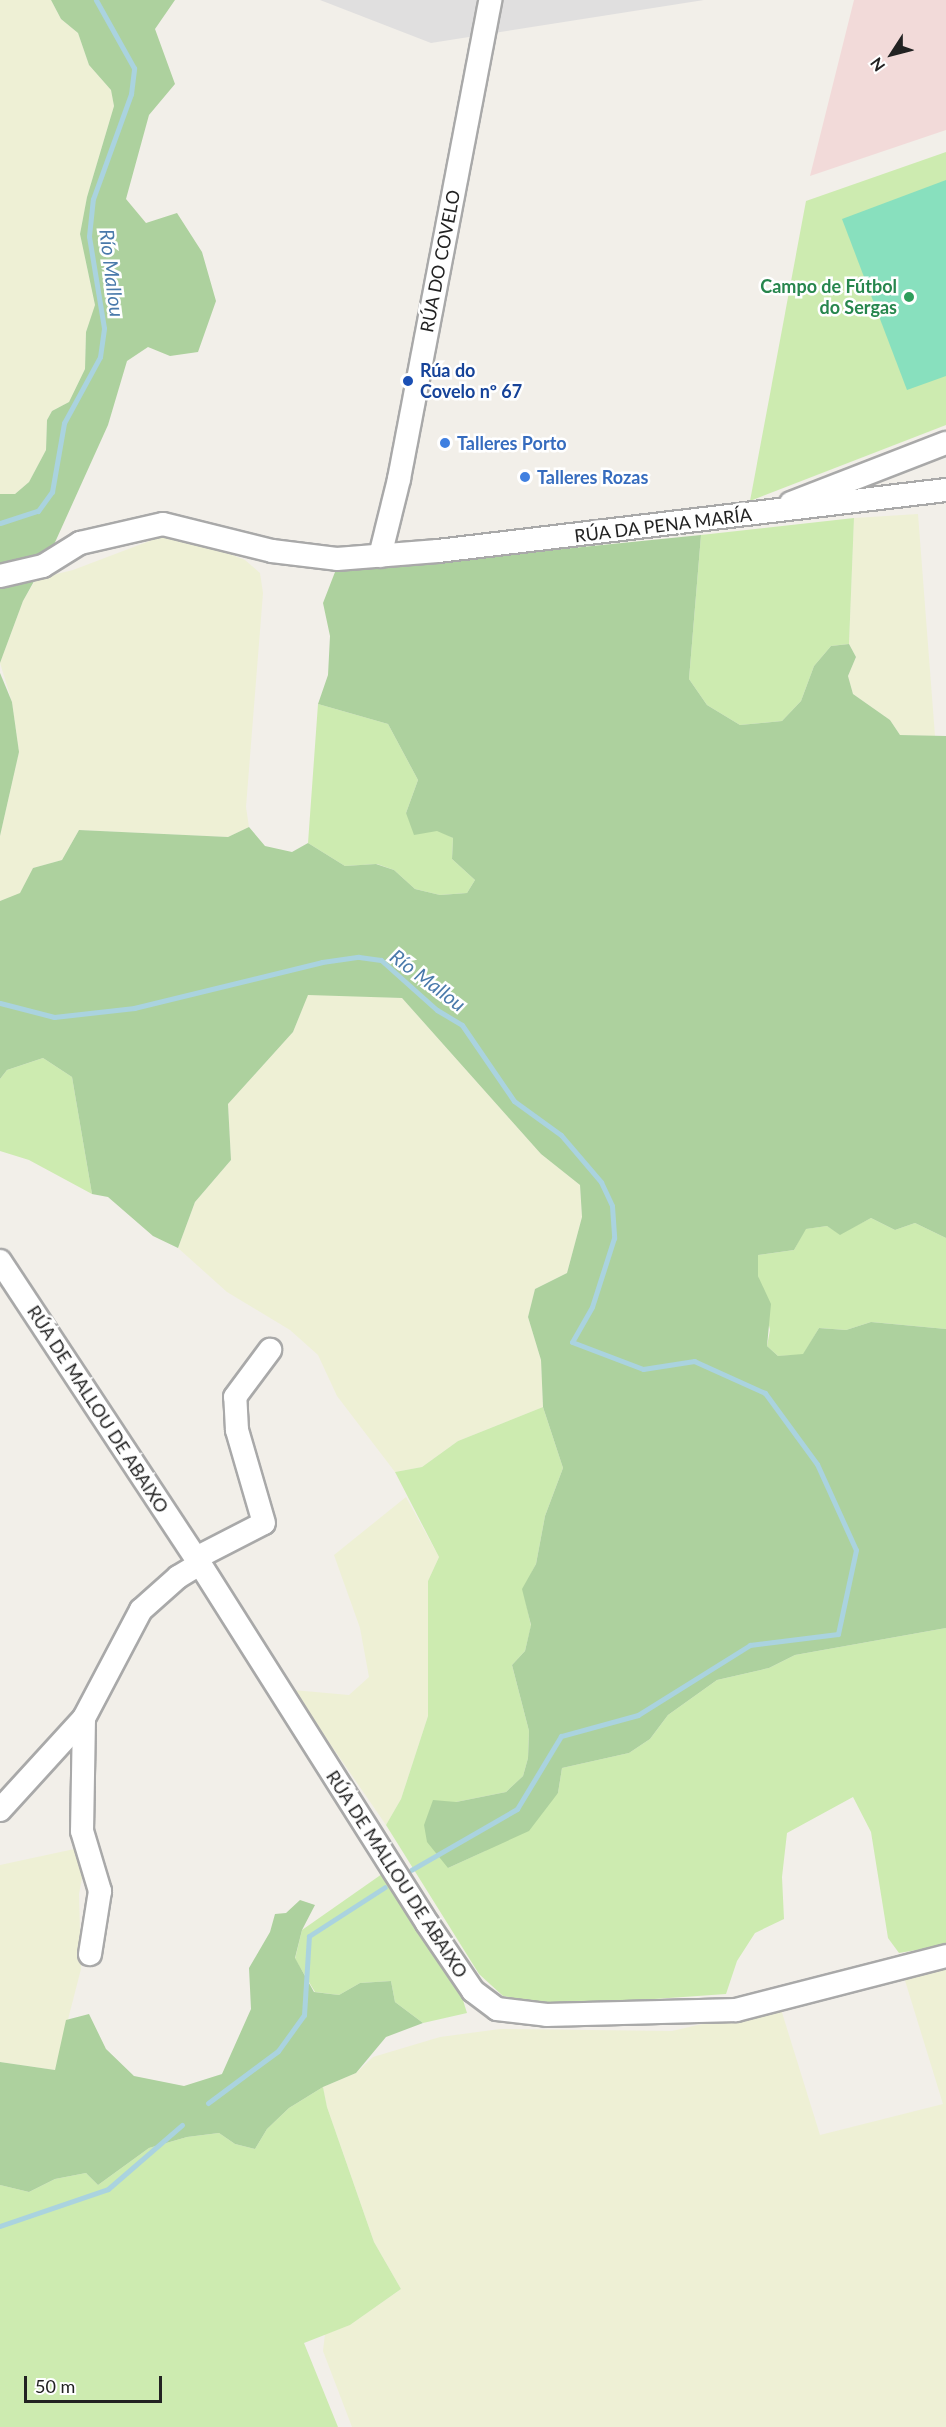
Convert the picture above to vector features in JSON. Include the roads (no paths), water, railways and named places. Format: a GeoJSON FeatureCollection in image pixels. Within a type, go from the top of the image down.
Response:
{"type":"FeatureCollection","features":[{"type":"Feature","properties":{"kind":"street","name":"RÚA DO COVELO"},"geometry":{"type":"LineString","coordinates":[[381,556],[399,479],[490,0]]}},
{"type":"Feature","properties":{"kind":"street"},"geometry":{"type":"LineString","coordinates":[[785,510],[788,504],[814,492],[946,443]]}},
{"type":"Feature","properties":{"kind":"street","name":"RÚA DA PENA MARÍA"},"geometry":{"type":"LineString","coordinates":[[0,576],[43,566],[81,543],[163,524],[272,551],[337,559],[381,556],[946,490]]}},
{"type":"Feature","properties":{"kind":"street","name":"RÚA DE MALLOU DE ABAIXO"},"geometry":{"type":"LineString","coordinates":[[0,1261],[198,1561],[426,1923],[473,1991],[497,2009],[548,2015],[736,2010],[946,1956]]}},
{"type":"Feature","properties":{"kind":"street"},"geometry":{"type":"LineString","coordinates":[[0,1810],[84,1718],[141,1610],[198,1561],[264,1522],[237,1430],[235,1397],[270,1350]]}},
{"type":"Feature","properties":{"kind":"street"},"geometry":{"type":"LineString","coordinates":[[84,1718],[82,1831],[100,1891],[90,1954]]}},
{"type":"Feature","properties":{"kind":"waterway","name":"Río Mallou"},"geometry":{"type":"LineString","coordinates":[[0,523],[38,511],[52,492],[64,423],[100,357],[104,328],[89,236],[93,199],[131,94],[134,68],[96,0]]}},
{"type":"Feature","properties":{"kind":"waterway"},"geometry":{"type":"LineString","coordinates":[[0,1003],[54,1017],[134,1008],[322,962],[359,957],[381,960],[437,1010],[462,1025],[514,1101],[561,1135],[601,1182],[612,1206],[614,1238],[592,1307],[572,1342],[643,1369],[694,1361],[765,1393],[817,1464],[856,1550],[838,1634],[750,1645],[638,1715],[561,1736],[517,1809],[411,1870]]}},
{"type":"Feature","properties":{"kind":"waterway"},"geometry":{"type":"LineString","coordinates":[[208,2103],[278,2051],[304,2015],[309,1936],[385,1887]]}},
{"type":"Feature","properties":{"kind":"waterway"},"geometry":{"type":"LineString","coordinates":[[0,2226],[108,2189],[182,2125]]}},
{"type":"Feature","properties":{"kind":"place","name":"Campo de Fútbol do Sergas"},"geometry":{"type":"Point","coordinates":[909,297]}},
{"type":"Feature","properties":{"kind":"place","name":"Rúa do Covelo nº 67"},"geometry":{"type":"Point","coordinates":[408,381]}},
{"type":"Feature","properties":{"kind":"place","name":"Talleres Porto"},"geometry":{"type":"Point","coordinates":[445,443]}},
{"type":"Feature","properties":{"kind":"place","name":"Talleres Rozas"},"geometry":{"type":"Point","coordinates":[525,477]}}]}
